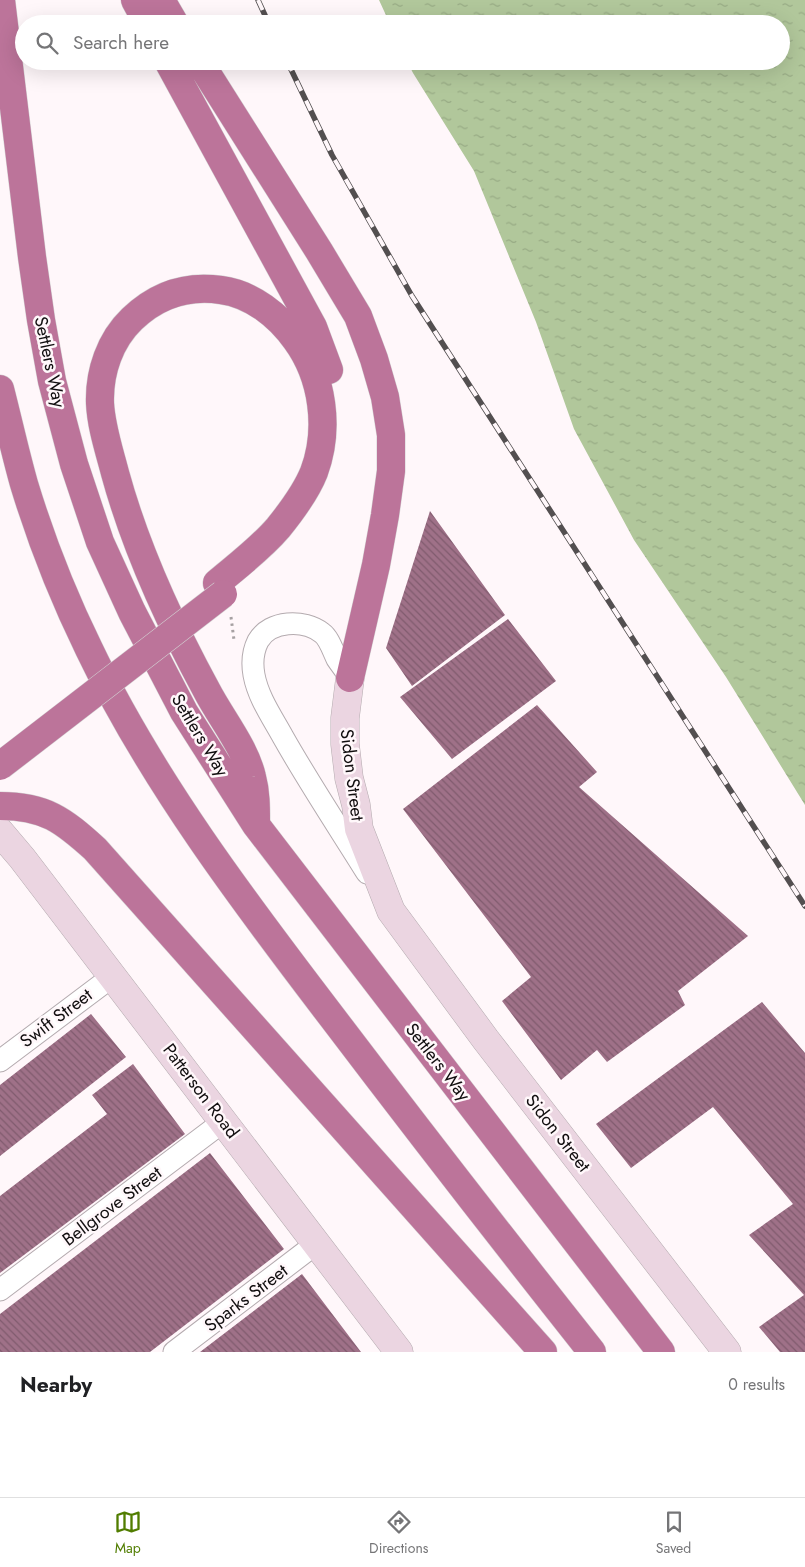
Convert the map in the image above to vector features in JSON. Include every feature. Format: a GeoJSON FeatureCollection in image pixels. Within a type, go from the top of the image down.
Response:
{"type":"FeatureCollection","features":[{"type":"Feature","properties":{"kind":"highway","name":"Settlers Way"},"geometry":{"type":"LineString","coordinates":[[1,0],[41,320],[52,381],[74,464],[100,542],[132,612],[184,712],[256,825],[661,1352]]}},
{"type":"Feature","properties":{"kind":"highway"},"geometry":{"type":"LineString","coordinates":[[135,0],[143,15]]}},
{"type":"Feature","properties":{"kind":"highway"},"geometry":{"type":"LineString","coordinates":[[161,0],[170,15]]}},
{"type":"Feature","properties":{"kind":"highway"},"geometry":{"type":"LineString","coordinates":[[0,766],[223,597],[255,570],[292,533],[320,491],[328,474],[334,450],[337,425],[335,400],[327,363],[313,327],[173,70]]}},
{"type":"Feature","properties":{"kind":"highway"},"geometry":{"type":"LineString","coordinates":[[205,70],[358,316],[374,359],[385,397],[391,435],[391,471],[376,564],[350,678]]}},
{"type":"Feature","properties":{"kind":"highway"},"geometry":{"type":"LineString","coordinates":[[0,750],[223,597],[262,544],[277,529],[304,491],[314,472],[320,449],[322,405],[318,384],[302,348],[287,327],[270,311],[243,296],[223,290],[199,288],[182,290],[152,303],[124,326],[105,362],[100,402],[110,454],[137,544],[155,588],[187,654],[214,705],[245,756],[252,776],[256,825]]}},
{"type":"Feature","properties":{"kind":"highway"},"geometry":{"type":"LineString","coordinates":[[0,389],[24,484],[50,561],[89,650],[145,753],[220,865],[288,960],[592,1352]]}},
{"type":"Feature","properties":{"kind":"highway"},"geometry":{"type":"LineString","coordinates":[[0,806],[26,807],[53,816],[73,828],[95,849],[544,1352]]}},
{"type":"Feature","properties":{"kind":"street","name":"Sidon Street"},"geometry":{"type":"LineString","coordinates":[[391,911],[359,829],[356,805],[349,778],[345,718],[350,678],[338,660],[325,634],[306,624],[281,625],[270,630],[258,640],[253,655],[254,675],[263,702],[293,754],[391,911],[492,1048],[727,1352]]}},
{"type":"Feature","properties":{"kind":"street","name":"Patterson Road"},"geometry":{"type":"LineString","coordinates":[[0,832],[318,1243],[399,1352]]}},
{"type":"Feature","properties":{"kind":"street","name":"Swift Street"},"geometry":{"type":"LineString","coordinates":[[0,1061],[112,976]]}},
{"type":"Feature","properties":{"kind":"street","name":"Bellgrove Street"},"geometry":{"type":"LineString","coordinates":[[0,1290],[224,1121]]}},
{"type":"Feature","properties":{"kind":"street","name":"Sparks Street"},"geometry":{"type":"LineString","coordinates":[[174,1352],[318,1243]]}},
{"type":"Feature","properties":{"kind":"path"},"geometry":{"type":"LineString","coordinates":[[223,597],[235,647]]}},
{"type":"Feature","properties":{"kind":"water"},"geometry":{"type":"Polygon","coordinates":[[[379,0],[805,0],[805,805],[726,677],[634,540],[574,429],[536,322],[474,171],[412,70],[790,70],[790,15],[386,15],[379,0]]]}},
{"type":"Feature","properties":{"kind":"building"},"geometry":{"type":"Polygon","coordinates":[[[430,511],[505,615],[412,686],[386,648],[430,511]]]}},
{"type":"Feature","properties":{"kind":"building"},"geometry":{"type":"Polygon","coordinates":[[[508,619],[556,681],[452,759],[400,697],[508,619]]]}},
{"type":"Feature","properties":{"kind":"building"},"geometry":{"type":"Polygon","coordinates":[[[537,705],[597,772],[579,787],[748,936],[678,991],[685,1005],[607,1062],[597,1050],[561,1080],[502,1001],[531,977],[403,809],[537,705]]]}},
{"type":"Feature","properties":{"kind":"building"},"geometry":{"type":"Polygon","coordinates":[[[762,1002],[805,1053],[805,1352],[780,1352],[759,1327],[804,1295],[749,1235],[793,1204],[713,1107],[631,1168],[596,1124],[762,1002]]]}},
{"type":"Feature","properties":{"kind":"building"},"geometry":{"type":"Polygon","coordinates":[[[91,1014],[126,1057],[0,1156],[0,1085],[91,1014]]]}},
{"type":"Feature","properties":{"kind":"building"},"geometry":{"type":"Polygon","coordinates":[[[133,1064],[185,1134],[0,1273],[0,1196],[107,1114],[92,1095],[133,1064]]]}},
{"type":"Feature","properties":{"kind":"building"},"geometry":{"type":"Polygon","coordinates":[[[210,1153],[284,1249],[150,1352],[0,1352],[0,1314],[210,1153]]]}},
{"type":"Feature","properties":{"kind":"building"},"geometry":{"type":"Polygon","coordinates":[[[302,1274],[361,1352],[200,1352],[302,1274]]]}},
{"type":"Feature","properties":{"kind":"railway"},"geometry":{"type":"LineString","coordinates":[[258,0],[265,15]]}},
{"type":"Feature","properties":{"kind":"railway"},"geometry":{"type":"LineString","coordinates":[[291,70],[332,155],[412,296],[805,906]]}}]}
